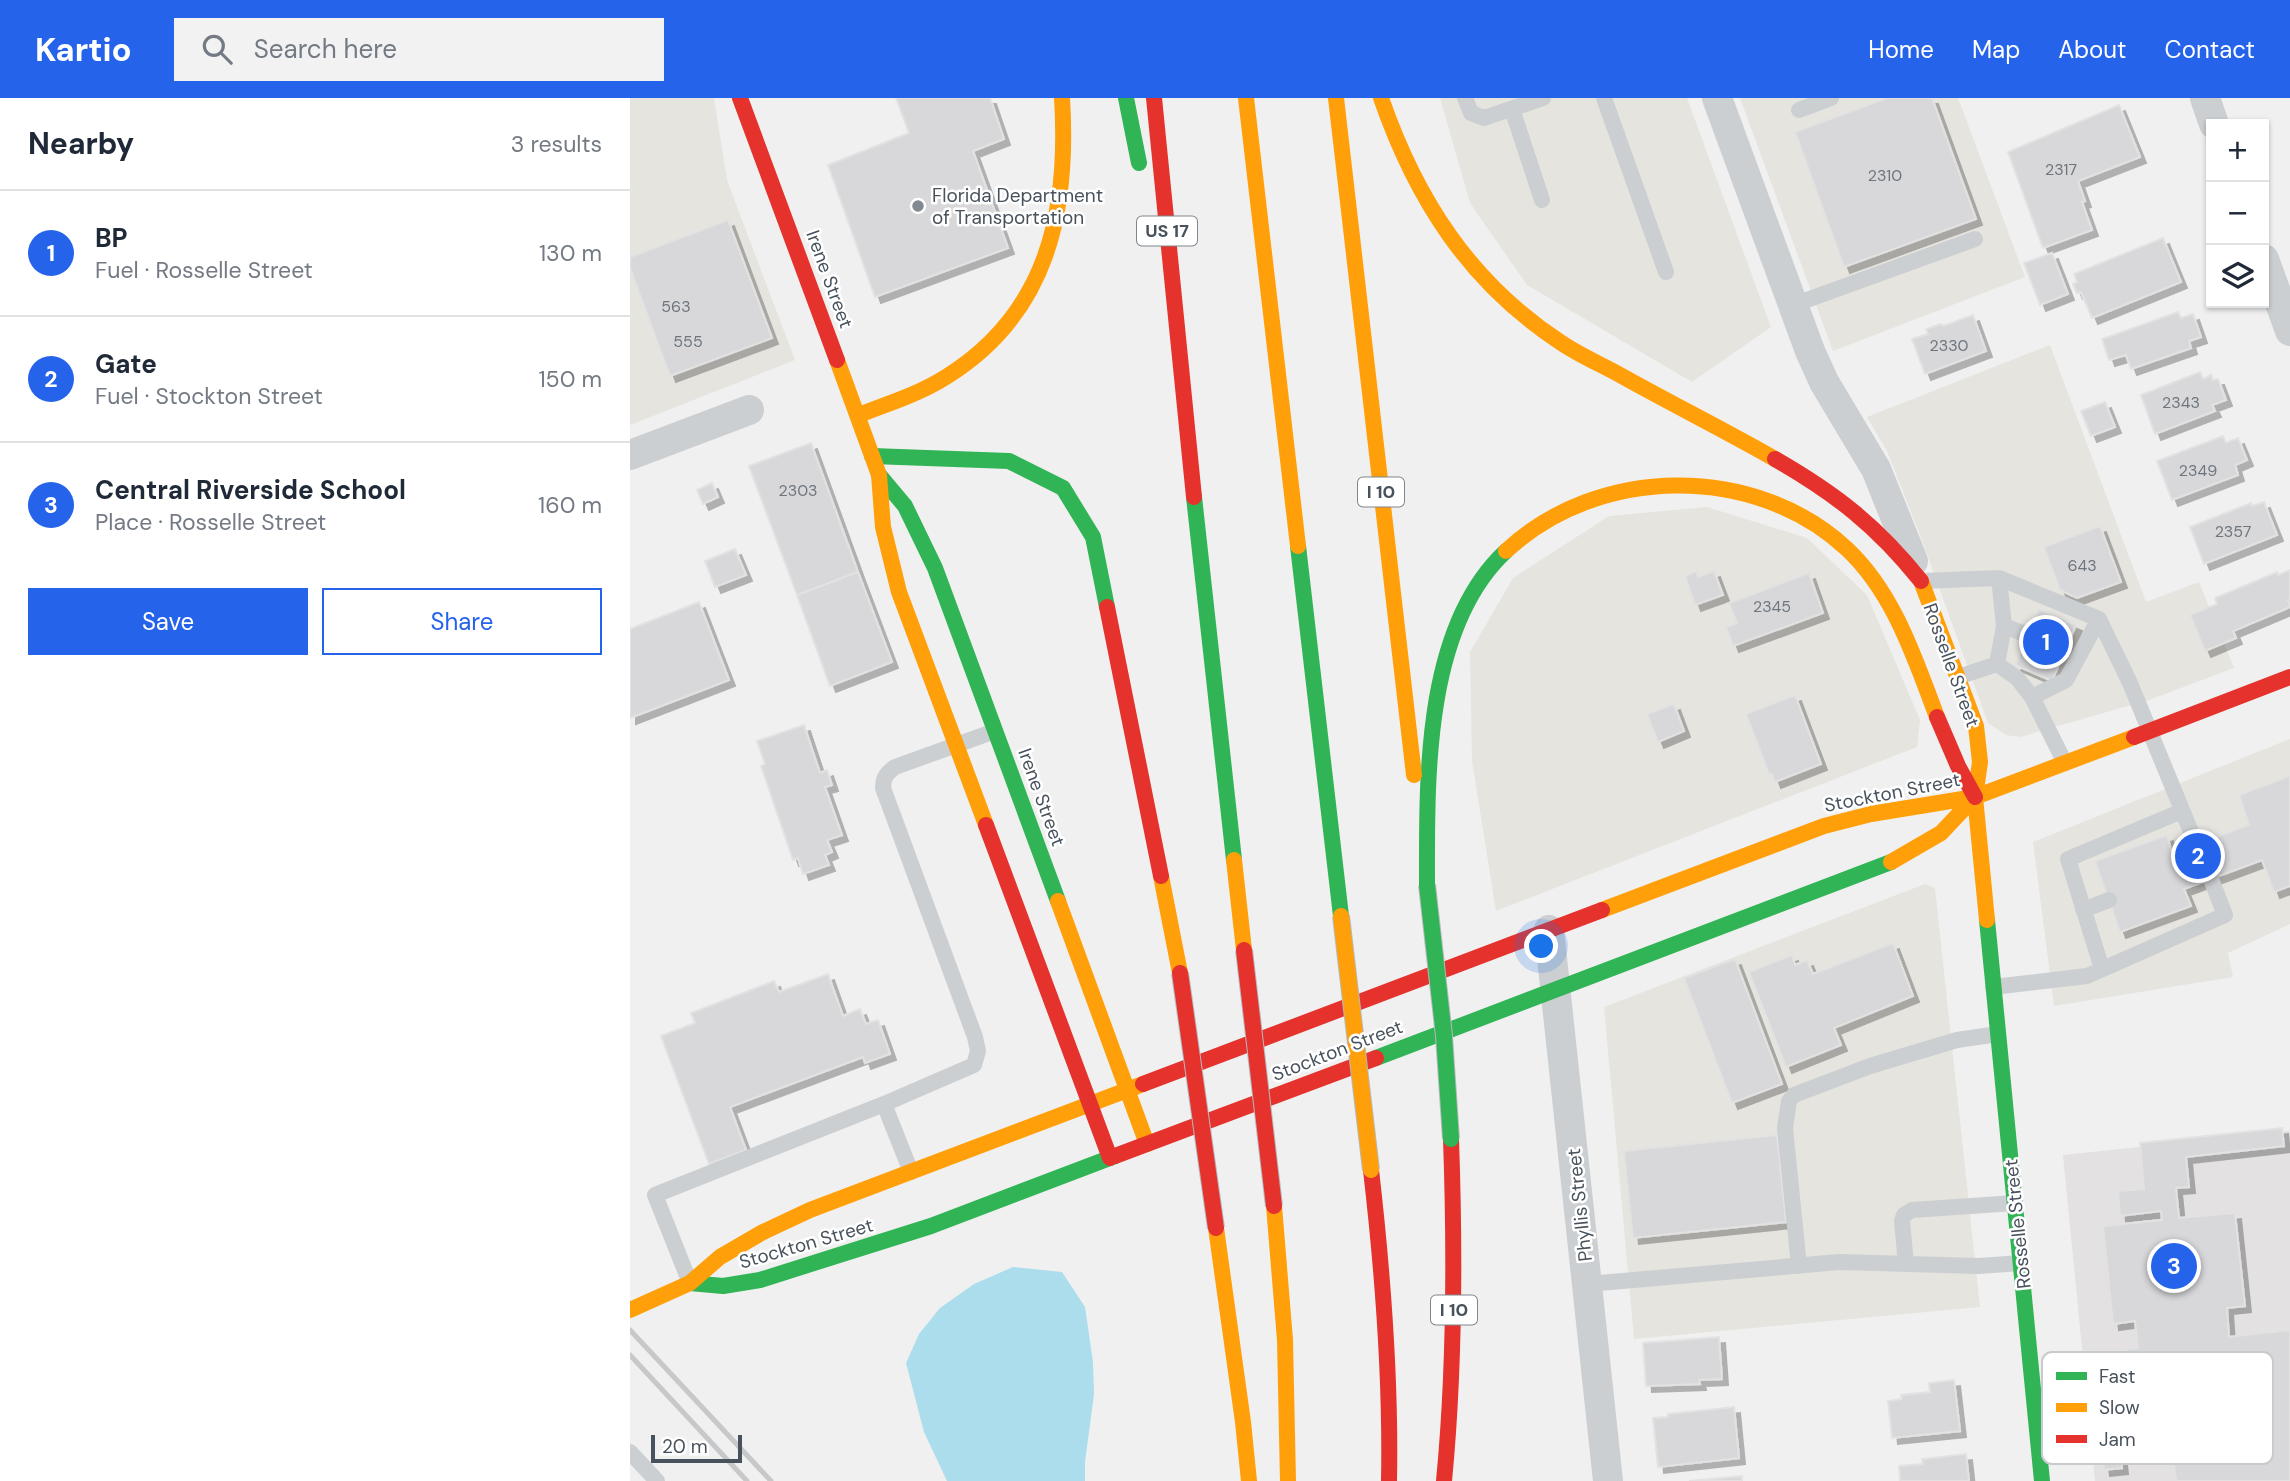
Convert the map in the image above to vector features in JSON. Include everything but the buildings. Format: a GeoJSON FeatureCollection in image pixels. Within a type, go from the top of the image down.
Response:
{"type":"FeatureCollection","features":[{"type":"Feature","properties":{"kind":"main road","name":"Irene Street"},"geometry":{"type":"LineString","coordinates":[[740,98],[879,475],[883,527],[896,581],[1110,1158]]}},
{"type":"Feature","properties":{"kind":"main road"},"geometry":{"type":"LineString","coordinates":[[858,415],[922,389],[956,371],[995,337],[1026,296],[1043,263],[1060,206],[1066,166],[1062,98]]}},
{"type":"Feature","properties":{"kind":"main road"},"geometry":{"type":"LineString","coordinates":[[1126,98],[1142,178]]}},
{"type":"Feature","properties":{"kind":"main road"},"geometry":{"type":"LineString","coordinates":[[1144,98],[1179,364],[1274,1206],[1285,1340],[1288,1481]]}},
{"type":"Feature","properties":{"kind":"main road","name":"US 17"},"geometry":{"type":"LineString","coordinates":[[1154,98],[1179,364]]}},
{"type":"Feature","properties":{"kind":"main road"},"geometry":{"type":"LineString","coordinates":[[1246,98],[1371,1170],[1386,1329],[1389,1481]]}},
{"type":"Feature","properties":{"kind":"main road","name":"I 10"},"geometry":{"type":"LineString","coordinates":[[1336,98],[1444,1036],[1451,1139],[1454,1306],[1450,1414],[1444,1481]]}},
{"type":"Feature","properties":{"kind":"main road"},"geometry":{"type":"LineString","coordinates":[[1381,98],[1400,154],[1429,209],[1469,263],[1518,310],[1545,332],[1574,350],[1833,493],[1881,532],[1921,580]]}},
{"type":"Feature","properties":{"kind":"main road"},"geometry":{"type":"LineString","coordinates":[[1150,218],[1179,364]]}},
{"type":"Feature","properties":{"kind":"main road"},"geometry":{"type":"LineString","coordinates":[[872,456],[1009,461],[1063,488],[1093,537],[1180,973],[1249,1481]]}},
{"type":"Feature","properties":{"kind":"main road","name":"Irene Street"},"geometry":{"type":"LineString","coordinates":[[879,475],[894,488],[923,540],[1147,1144]]}},
{"type":"Feature","properties":{"kind":"main road"},"geometry":{"type":"LineString","coordinates":[[1427,885],[1429,798],[1440,689],[1454,635],[1468,601],[1497,559],[1527,533],[1597,498],[1648,485],[1698,485],[1754,496],[1806,519],[1847,550],[1872,578],[1894,611],[1949,748],[1975,797]]}},
{"type":"Feature","properties":{"kind":"main road","name":"Rosselle Street"},"geometry":{"type":"LineString","coordinates":[[1921,580],[1978,739],[1980,769],[1975,797],[2042,1481]]}},
{"type":"Feature","properties":{"kind":"main road","name":"Stockton Street"},"geometry":{"type":"LineString","coordinates":[[630,1310],[690,1283],[720,1257],[763,1232],[810,1210],[1845,819],[1975,797],[2290,677]]}},
{"type":"Feature","properties":{"kind":"main road","name":"Stockton Street"},"geometry":{"type":"LineString","coordinates":[[690,1283],[723,1286],[760,1280],[904,1236],[1898,860],[1941,833],[1975,797]]}},
{"type":"Feature","properties":{"kind":"street","name":"Rosselle Street"},"geometry":{"type":"LineString","coordinates":[[1717,98],[1810,351],[1824,382],[1876,470],[1921,580]]}},
{"type":"Feature","properties":{"kind":"street"},"geometry":{"type":"LineString","coordinates":[[2205,98],[2212,119]]}},
{"type":"Feature","properties":{"kind":"street"},"geometry":{"type":"LineString","coordinates":[[2269,273],[2290,331]]}},
{"type":"Feature","properties":{"kind":"street"},"geometry":{"type":"LineString","coordinates":[[630,455],[749,410]]}},
{"type":"Feature","properties":{"kind":"street","name":"Phyllis Street"},"geometry":{"type":"LineString","coordinates":[[1549,930],[1608,1481]]}},
{"type":"Feature","properties":{"kind":"lane"},"geometry":{"type":"LineString","coordinates":[[1465,98],[1471,113],[1477,117],[1490,117],[1543,98]]}},
{"type":"Feature","properties":{"kind":"lane"},"geometry":{"type":"LineString","coordinates":[[1604,98],[1666,272]]}},
{"type":"Feature","properties":{"kind":"lane"},"geometry":{"type":"LineString","coordinates":[[1799,110],[1831,98]]}},
{"type":"Feature","properties":{"kind":"lane"},"geometry":{"type":"LineString","coordinates":[[1512,109],[1542,200]]}},
{"type":"Feature","properties":{"kind":"lane"},"geometry":{"type":"LineString","coordinates":[[1793,305],[1976,239]]}},
{"type":"Feature","properties":{"kind":"lane"},"geometry":{"type":"LineString","coordinates":[[1997,664],[2004,626],[1999,578]]}},
{"type":"Feature","properties":{"kind":"lane"},"geometry":{"type":"LineString","coordinates":[[1921,580],[1999,578],[2099,619],[2150,731],[2196,844]]}},
{"type":"Feature","properties":{"kind":"lane"},"geometry":{"type":"LineString","coordinates":[[2032,697],[2066,680],[2099,619]]}},
{"type":"Feature","properties":{"kind":"lane"},"geometry":{"type":"LineString","coordinates":[[2004,626],[2028,635]]}},
{"type":"Feature","properties":{"kind":"lane"},"geometry":{"type":"LineString","coordinates":[[2065,650],[2080,658]]}},
{"type":"Feature","properties":{"kind":"lane"},"geometry":{"type":"LineString","coordinates":[[1958,677],[1997,664]]}},
{"type":"Feature","properties":{"kind":"lane"},"geometry":{"type":"LineString","coordinates":[[1997,664],[2017,678],[2032,697],[2065,763]]}},
{"type":"Feature","properties":{"kind":"lane"},"geometry":{"type":"LineString","coordinates":[[690,1283],[655,1195],[884,1104],[974,1065],[978,1051],[975,1037],[884,788],[885,776],[895,767],[995,731]]}},
{"type":"Feature","properties":{"kind":"lane"},"geometry":{"type":"LineString","coordinates":[[2102,969],[2068,859],[2182,811]]}},
{"type":"Feature","properties":{"kind":"lane"},"geometry":{"type":"LineString","coordinates":[[1993,987],[2087,976],[2225,915],[2211,879]]}},
{"type":"Feature","properties":{"kind":"lane"},"geometry":{"type":"LineString","coordinates":[[2083,910],[2109,900]]}},
{"type":"Feature","properties":{"kind":"lane"},"geometry":{"type":"LineString","coordinates":[[1799,1266],[1785,1128],[1789,1101],[1794,1095],[1882,1062],[1956,1040],[1998,1034]]}},
{"type":"Feature","properties":{"kind":"lane"},"geometry":{"type":"LineString","coordinates":[[884,1104],[911,1172]]}},
{"type":"Feature","properties":{"kind":"lane"},"geometry":{"type":"LineString","coordinates":[[1906,1264],[1902,1221],[1904,1215],[1912,1210],[2015,1203]]}},
{"type":"Feature","properties":{"kind":"lane"},"geometry":{"type":"LineString","coordinates":[[1588,1284],[1839,1262],[1979,1266],[2021,1263]]}},
{"type":"Feature","properties":{"kind":"lane"},"geometry":{"type":"LineString","coordinates":[[630,1452],[657,1481]]}},
{"type":"Feature","properties":{"kind":"shaded area"},"geometry":{"type":"Polygon","coordinates":[[[630,98],[714,98],[727,180],[795,360],[630,425],[630,98]]]}},
{"type":"Feature","properties":{"kind":"shaded area"},"geometry":{"type":"Polygon","coordinates":[[[1440,98],[1687,98],[1771,327],[1692,382],[1527,285],[1470,203],[1440,98]]]}},
{"type":"Feature","properties":{"kind":"shaded area"},"geometry":{"type":"Polygon","coordinates":[[[1740,98],[1958,98],[2025,277],[1833,351],[1740,98]]]}},
{"type":"Feature","properties":{"kind":"shaded area"},"geometry":{"type":"Polygon","coordinates":[[[2050,345],[2146,602],[2199,582],[2234,668],[2149,700],[2020,737],[2006,735],[1988,723],[1887,451],[1867,417],[2050,345]]]}},
{"type":"Feature","properties":{"kind":"shaded area"},"geometry":{"type":"Polygon","coordinates":[[[1707,507],[1807,538],[1867,595],[1920,720],[1917,747],[1496,911],[1472,761],[1470,652],[1513,578],[1609,516],[1707,507]]]}},
{"type":"Feature","properties":{"kind":"shaded area"},"geometry":{"type":"Polygon","coordinates":[[[2290,739],[2290,924],[2228,953],[2233,977],[2054,1006],[2033,842],[2290,739]]]}},
{"type":"Feature","properties":{"kind":"shaded area"},"geometry":{"type":"Polygon","coordinates":[[[1925,884],[1935,888],[1980,1307],[1634,1339],[1604,1007],[1925,884]]]}},
{"type":"Feature","properties":{"kind":"shaded area"},"geometry":{"type":"Polygon","coordinates":[[[2290,1131],[2290,1481],[2095,1481],[2093,1464],[2273,1464],[2273,1352],[2082,1352],[2063,1155],[2290,1131]]]}},
{"type":"Feature","properties":{"kind":"water"},"geometry":{"type":"Polygon","coordinates":[[[1013,1267],[1062,1272],[1085,1307],[1093,1362],[1094,1394],[1085,1481],[947,1481],[924,1432],[906,1363],[919,1334],[940,1308],[974,1284],[1013,1267]]]}},
{"type":"Feature","properties":{"kind":"railway"},"geometry":{"type":"LineString","coordinates":[[630,1330],[771,1481]]}},
{"type":"Feature","properties":{"kind":"railway"},"geometry":{"type":"LineString","coordinates":[[630,1355],[747,1481]]}},
{"type":"Feature","properties":{"kind":"traffic: fast"},"geometry":{"type":"LineString","coordinates":[[1126,98],[1139,163]]}},
{"type":"Feature","properties":{"kind":"traffic: fast"},"geometry":{"type":"LineString","coordinates":[[872,456],[1009,461],[1063,488],[1093,537],[1107,607]]}},
{"type":"Feature","properties":{"kind":"traffic: fast"},"geometry":{"type":"LineString","coordinates":[[879,475],[905,506],[935,568],[1058,901]]}},
{"type":"Feature","properties":{"kind":"traffic: fast"},"geometry":{"type":"LineString","coordinates":[[1194,497],[1234,860]]}},
{"type":"Feature","properties":{"kind":"traffic: fast"},"geometry":{"type":"LineString","coordinates":[[1298,546],[1341,916]]}},
{"type":"Feature","properties":{"kind":"traffic: fast"},"geometry":{"type":"LineString","coordinates":[[1427,885],[1430,753],[1435,708],[1445,663],[1459,621],[1479,583],[1506,551]]}},
{"type":"Feature","properties":{"kind":"traffic: fast"},"geometry":{"type":"LineString","coordinates":[[1376,1058],[1891,862]]}},
{"type":"Feature","properties":{"kind":"traffic: fast"},"geometry":{"type":"LineString","coordinates":[[1427,885],[1444,1036],[1451,1139]]}},
{"type":"Feature","properties":{"kind":"traffic: fast"},"geometry":{"type":"LineString","coordinates":[[1987,920],[2042,1481]]}},
{"type":"Feature","properties":{"kind":"traffic: fast"},"geometry":{"type":"LineString","coordinates":[[690,1283],[723,1286],[760,1280],[931,1226],[1115,1156]]}},
{"type":"Feature","properties":{"kind":"traffic: slow"},"geometry":{"type":"LineString","coordinates":[[858,415],[914,394],[946,377],[981,351],[1009,322],[1030,290],[1045,256],[1056,219],[1063,140],[1062,98]]}},
{"type":"Feature","properties":{"kind":"traffic: slow"},"geometry":{"type":"LineString","coordinates":[[1246,98],[1298,546]]}},
{"type":"Feature","properties":{"kind":"traffic: slow"},"geometry":{"type":"LineString","coordinates":[[1336,98],[1414,775]]}},
{"type":"Feature","properties":{"kind":"traffic: slow"},"geometry":{"type":"LineString","coordinates":[[1381,98],[1395,135],[1429,204],[1473,265],[1499,293],[1567,347],[1775,459]]}},
{"type":"Feature","properties":{"kind":"traffic: slow"},"geometry":{"type":"LineString","coordinates":[[837,360],[879,475],[883,527],[899,592],[986,825]]}},
{"type":"Feature","properties":{"kind":"traffic: slow"},"geometry":{"type":"LineString","coordinates":[[1506,551],[1543,523],[1585,502],[1630,490],[1676,486],[1723,489],[1768,501],[1810,521],[1847,549],[1863,566],[1878,586],[1901,628],[1937,717]]}},
{"type":"Feature","properties":{"kind":"traffic: slow"},"geometry":{"type":"LineString","coordinates":[[1921,581],[1976,726],[1980,762],[1975,797],[1987,920]]}},
{"type":"Feature","properties":{"kind":"traffic: slow"},"geometry":{"type":"LineString","coordinates":[[1602,910],[1824,826],[1871,814],[1975,797],[2134,737]]}},
{"type":"Feature","properties":{"kind":"traffic: slow"},"geometry":{"type":"LineString","coordinates":[[1891,862],[1941,833],[1975,797]]}},
{"type":"Feature","properties":{"kind":"traffic: slow"},"geometry":{"type":"LineString","coordinates":[[1234,860],[1244,950]]}},
{"type":"Feature","properties":{"kind":"traffic: slow"},"geometry":{"type":"LineString","coordinates":[[1161,876],[1180,973]]}},
{"type":"Feature","properties":{"kind":"traffic: slow"},"geometry":{"type":"LineString","coordinates":[[1058,901],[1147,1144]]}},
{"type":"Feature","properties":{"kind":"traffic: slow"},"geometry":{"type":"LineString","coordinates":[[1341,916],[1371,1170]]}},
{"type":"Feature","properties":{"kind":"traffic: slow"},"geometry":{"type":"LineString","coordinates":[[630,1310],[690,1283],[720,1257],[763,1232],[810,1210],[1143,1084]]}},
{"type":"Feature","properties":{"kind":"traffic: slow"},"geometry":{"type":"LineString","coordinates":[[1274,1206],[1285,1340],[1288,1481]]}},
{"type":"Feature","properties":{"kind":"traffic: slow"},"geometry":{"type":"LineString","coordinates":[[1216,1228],[1249,1481]]}},
{"type":"Feature","properties":{"kind":"traffic: jam"},"geometry":{"type":"LineString","coordinates":[[740,98],[837,360]]}},
{"type":"Feature","properties":{"kind":"traffic: jam"},"geometry":{"type":"LineString","coordinates":[[1154,98],[1194,497]]}},
{"type":"Feature","properties":{"kind":"traffic: jam"},"geometry":{"type":"LineString","coordinates":[[1775,459],[1836,498],[1872,527],[1921,581]]}},
{"type":"Feature","properties":{"kind":"traffic: jam"},"geometry":{"type":"LineString","coordinates":[[1107,607],[1161,876]]}},
{"type":"Feature","properties":{"kind":"traffic: jam"},"geometry":{"type":"LineString","coordinates":[[2134,737],[2290,677]]}},
{"type":"Feature","properties":{"kind":"traffic: jam"},"geometry":{"type":"LineString","coordinates":[[1937,717],[1975,797]]}},
{"type":"Feature","properties":{"kind":"traffic: jam"},"geometry":{"type":"LineString","coordinates":[[986,825],[1110,1158]]}},
{"type":"Feature","properties":{"kind":"traffic: jam"},"geometry":{"type":"LineString","coordinates":[[1143,1084],[1602,910]]}},
{"type":"Feature","properties":{"kind":"traffic: jam"},"geometry":{"type":"LineString","coordinates":[[1244,950],[1274,1206]]}},
{"type":"Feature","properties":{"kind":"traffic: jam"},"geometry":{"type":"LineString","coordinates":[[1180,973],[1216,1228]]}},
{"type":"Feature","properties":{"kind":"traffic: jam"},"geometry":{"type":"LineString","coordinates":[[1115,1156],[1376,1058]]}},
{"type":"Feature","properties":{"kind":"traffic: jam"},"geometry":{"type":"LineString","coordinates":[[1444,1481],[1453,1310],[1451,1139]]}},
{"type":"Feature","properties":{"kind":"traffic: jam"},"geometry":{"type":"LineString","coordinates":[[1371,1170],[1385,1326],[1389,1481]]}},
{"type":"Feature","properties":{"kind":"place","name":"Florida Department of Transportation"},"geometry":{"type":"Point","coordinates":[918,206]}},
{"type":"Feature","properties":{"kind":"place","name":"BP"},"geometry":{"type":"Point","coordinates":[2046,642]}},
{"type":"Feature","properties":{"kind":"place","name":"Gate"},"geometry":{"type":"Point","coordinates":[2198,856]}},
{"type":"Feature","properties":{"kind":"place","name":"Central Riverside School"},"geometry":{"type":"Point","coordinates":[2174,1266]}}]}
